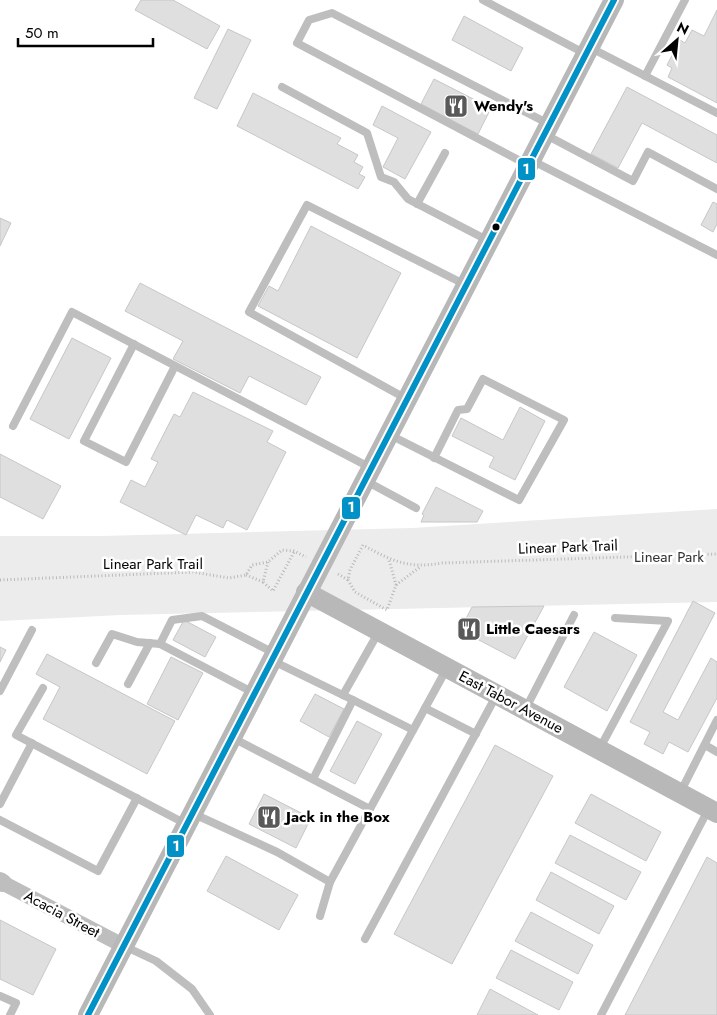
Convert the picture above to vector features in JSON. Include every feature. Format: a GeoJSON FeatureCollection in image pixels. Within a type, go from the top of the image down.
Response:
{"type":"FeatureCollection","features":[{"type":"Feature","properties":{"kind":"main road"},"geometry":{"type":"LineString","coordinates":[[88,1015],[614,0]]}},
{"type":"Feature","properties":{"kind":"main road","name":"East Tabor Avenue"},"geometry":{"type":"LineString","coordinates":[[306,592],[713,810]]}},
{"type":"Feature","properties":{"kind":"street","name":"Acacia Street"},"geometry":{"type":"LineString","coordinates":[[2,882],[124,946]]}},
{"type":"Feature","properties":{"kind":"lane"},"geometry":{"type":"LineString","coordinates":[[483,0],[588,51],[645,76],[717,113]]}},
{"type":"Feature","properties":{"kind":"lane"},"geometry":{"type":"LineString","coordinates":[[645,76],[685,0]]}},
{"type":"Feature","properties":{"kind":"lane"},"geometry":{"type":"LineString","coordinates":[[717,189],[648,152],[633,181],[547,129],[332,13],[309,20],[297,43],[530,163],[717,255]]}},
{"type":"Feature","properties":{"kind":"lane"},"geometry":{"type":"LineString","coordinates":[[282,87],[367,133],[382,177],[394,182],[408,199],[489,241]]}},
{"type":"Feature","properties":{"kind":"lane"},"geometry":{"type":"LineString","coordinates":[[417,204],[445,153]]}},
{"type":"Feature","properties":{"kind":"lane"},"geometry":{"type":"LineString","coordinates":[[407,399],[249,312],[307,206],[466,286]]}},
{"type":"Feature","properties":{"kind":"lane"},"geometry":{"type":"LineString","coordinates":[[13,426],[72,312],[175,366],[368,474],[416,508]]}},
{"type":"Feature","properties":{"kind":"lane"},"geometry":{"type":"LineString","coordinates":[[134,344],[84,441],[126,462],[175,366]]}},
{"type":"Feature","properties":{"kind":"lane"},"geometry":{"type":"LineString","coordinates":[[388,434],[434,458],[519,500],[564,420],[483,379],[467,409],[458,410],[434,458]]}},
{"type":"Feature","properties":{"kind":"lane"},"geometry":{"type":"LineString","coordinates":[[525,710],[574,615]]}},
{"type":"Feature","properties":{"kind":"lane"},"geometry":{"type":"LineString","coordinates":[[160,644],[172,620],[202,616],[343,696],[413,730]]}},
{"type":"Feature","properties":{"kind":"lane"},"geometry":{"type":"LineString","coordinates":[[599,750],[668,621],[615,618]]}},
{"type":"Feature","properties":{"kind":"lane"},"geometry":{"type":"LineString","coordinates":[[0,691],[32,630]]}},
{"type":"Feature","properties":{"kind":"lane"},"geometry":{"type":"LineString","coordinates":[[343,696],[379,631]]}},
{"type":"Feature","properties":{"kind":"lane"},"geometry":{"type":"LineString","coordinates":[[96,663],[112,634],[137,642],[160,644],[254,693]]}},
{"type":"Feature","properties":{"kind":"lane"},"geometry":{"type":"LineString","coordinates":[[128,684],[150,643]]}},
{"type":"Feature","properties":{"kind":"lane"},"geometry":{"type":"LineString","coordinates":[[320,916],[330,882],[447,668]]}},
{"type":"Feature","properties":{"kind":"lane"},"geometry":{"type":"LineString","coordinates":[[42,688],[16,735],[137,798],[277,852],[330,882]]}},
{"type":"Feature","properties":{"kind":"lane"},"geometry":{"type":"LineString","coordinates":[[365,939],[497,694]]}},
{"type":"Feature","properties":{"kind":"lane"},"geometry":{"type":"LineString","coordinates":[[313,779],[353,700]]}},
{"type":"Feature","properties":{"kind":"lane"},"geometry":{"type":"LineString","coordinates":[[425,708],[476,734]]}},
{"type":"Feature","properties":{"kind":"lane"},"geometry":{"type":"LineString","coordinates":[[680,793],[717,720]]}},
{"type":"Feature","properties":{"kind":"lane"},"geometry":{"type":"LineString","coordinates":[[231,737],[370,809]]}},
{"type":"Feature","properties":{"kind":"lane"},"geometry":{"type":"LineString","coordinates":[[0,804],[32,743]]}},
{"type":"Feature","properties":{"kind":"lane"},"geometry":{"type":"LineString","coordinates":[[704,745],[717,752]]}},
{"type":"Feature","properties":{"kind":"lane"},"geometry":{"type":"LineString","coordinates":[[0,820],[98,871],[137,798]]}},
{"type":"Feature","properties":{"kind":"lane"},"geometry":{"type":"LineString","coordinates":[[601,1015],[713,810]]}},
{"type":"Feature","properties":{"kind":"lane"},"geometry":{"type":"LineString","coordinates":[[124,946],[156,960],[192,989],[210,1015]]}},
{"type":"Feature","properties":{"kind":"lane"},"geometry":{"type":"LineString","coordinates":[[0,996],[16,1003],[10,1015]]}},
{"type":"Feature","properties":{"kind":"path","name":"Linear Park Trail"},"geometry":{"type":"LineString","coordinates":[[348,580],[350,570],[364,545],[388,559],[420,567],[442,563],[717,554]]}},
{"type":"Feature","properties":{"kind":"path","name":"Linear Park Trail"},"geometry":{"type":"LineString","coordinates":[[0,580],[193,572],[230,578],[246,575],[252,565],[268,562],[282,550],[294,551]]}},
{"type":"Feature","properties":{"kind":"path"},"geometry":{"type":"LineString","coordinates":[[246,575],[263,582],[273,591],[294,551],[348,580],[355,592],[387,610],[396,585],[388,559]]}},
{"type":"Feature","properties":{"kind":"path"},"geometry":{"type":"LineString","coordinates":[[263,582],[268,562]]}},
{"type":"Feature","properties":{"kind":"path","name":"Linear Park Trail"},"geometry":{"type":"LineString","coordinates":[[396,585],[420,567]]}},
{"type":"Feature","properties":{"kind":"green space","name":"Linear Park"},"geometry":{"type":"Polygon","coordinates":[[[717,509],[717,602],[121,615],[0,621],[0,536],[102,536],[412,528],[717,509]]]}},
{"type":"Feature","properties":{"kind":"building"},"geometry":{"type":"Polygon","coordinates":[[[141,0],[173,0],[220,26],[207,49],[135,10],[141,0]]]}},
{"type":"Feature","properties":{"kind":"building"},"geometry":{"type":"Polygon","coordinates":[[[717,10],[717,103],[668,77],[672,68],[667,65],[680,40],[685,43],[692,30],[704,36],[717,10]]]}},
{"type":"Feature","properties":{"kind":"building"},"geometry":{"type":"Polygon","coordinates":[[[464,16],[523,48],[511,71],[452,40],[464,16]]]}},
{"type":"Feature","properties":{"kind":"building"},"geometry":{"type":"Polygon","coordinates":[[[228,29],[251,40],[217,109],[194,98],[228,29]]]}},
{"type":"Feature","properties":{"kind":"building","name":"Wendy's"},"geometry":{"type":"Polygon","coordinates":[[[434,79],[491,108],[478,134],[421,104],[434,79]]]}},
{"type":"Feature","properties":{"kind":"building"},"geometry":{"type":"Polygon","coordinates":[[[627,87],[717,135],[717,163],[642,123],[618,168],[591,154],[627,87]]]}},
{"type":"Feature","properties":{"kind":"building"},"geometry":{"type":"Polygon","coordinates":[[[253,93],[341,138],[337,144],[358,155],[354,162],[363,167],[359,174],[365,177],[358,189],[237,126],[253,93]]]}},
{"type":"Feature","properties":{"kind":"building"},"geometry":{"type":"Polygon","coordinates":[[[382,106],[431,132],[405,179],[383,167],[398,138],[373,125],[382,106]]]}},
{"type":"Feature","properties":{"kind":"building"},"geometry":{"type":"Polygon","coordinates":[[[713,202],[717,204],[717,224],[713,232],[701,225],[713,202]]]}},
{"type":"Feature","properties":{"kind":"building"},"geometry":{"type":"Polygon","coordinates":[[[0,218],[11,223],[0,246],[0,218]]]}},
{"type":"Feature","properties":{"kind":"building"},"geometry":{"type":"Polygon","coordinates":[[[311,226],[401,273],[357,358],[258,306],[269,286],[278,291],[311,226]]]}},
{"type":"Feature","properties":{"kind":"building"},"geometry":{"type":"Polygon","coordinates":[[[140,283],[321,377],[306,405],[249,376],[240,393],[173,359],[183,341],[125,311],[140,283]]]}},
{"type":"Feature","properties":{"kind":"building"},"geometry":{"type":"Polygon","coordinates":[[[72,338],[111,358],[69,439],[30,419],[72,338]]]}},
{"type":"Feature","properties":{"kind":"building"},"geometry":{"type":"Polygon","coordinates":[[[193,392],[273,431],[267,442],[286,452],[247,530],[227,520],[223,528],[196,515],[186,535],[120,502],[131,480],[145,487],[158,462],[151,459],[174,414],[180,417],[193,392]]]}},
{"type":"Feature","properties":{"kind":"building"},"geometry":{"type":"Polygon","coordinates":[[[520,407],[545,421],[515,480],[489,467],[494,457],[452,436],[461,418],[503,440],[520,407]]]}},
{"type":"Feature","properties":{"kind":"building"},"geometry":{"type":"Polygon","coordinates":[[[0,454],[61,486],[43,519],[0,497],[0,454]]]}},
{"type":"Feature","properties":{"kind":"building"},"geometry":{"type":"Polygon","coordinates":[[[436,487],[483,511],[477,522],[421,522],[424,515],[422,514],[436,487]]]}},
{"type":"Feature","properties":{"kind":"building"},"geometry":{"type":"Polygon","coordinates":[[[693,601],[715,613],[663,712],[678,720],[711,658],[717,662],[717,698],[688,752],[669,742],[663,754],[644,744],[650,732],[630,722],[693,601]]]}},
{"type":"Feature","properties":{"kind":"building"},"geometry":{"type":"Polygon","coordinates":[[[544,606],[515,659],[460,630],[472,607],[544,606]]]}},
{"type":"Feature","properties":{"kind":"building"},"geometry":{"type":"Polygon","coordinates":[[[184,620],[216,637],[205,657],[173,640],[184,620]]]}},
{"type":"Feature","properties":{"kind":"building"},"geometry":{"type":"Polygon","coordinates":[[[594,632],[637,655],[607,711],[564,687],[594,632]]]}},
{"type":"Feature","properties":{"kind":"building"},"geometry":{"type":"Polygon","coordinates":[[[0,647],[6,650],[0,662],[0,647]]]}},
{"type":"Feature","properties":{"kind":"building"},"geometry":{"type":"Polygon","coordinates":[[[47,654],[175,721],[147,774],[43,719],[60,687],[36,674],[47,654]]]}},
{"type":"Feature","properties":{"kind":"building"},"geometry":{"type":"Polygon","coordinates":[[[171,657],[203,673],[178,720],[147,704],[171,657]]]}},
{"type":"Feature","properties":{"kind":"building"},"geometry":{"type":"Polygon","coordinates":[[[315,694],[344,709],[329,737],[300,721],[315,694]]]}},
{"type":"Feature","properties":{"kind":"building"},"geometry":{"type":"Polygon","coordinates":[[[357,721],[382,734],[355,784],[330,771],[357,721]]]}},
{"type":"Feature","properties":{"kind":"building"},"geometry":{"type":"Polygon","coordinates":[[[495,745],[553,776],[452,964],[394,934],[495,745]]]}},
{"type":"Feature","properties":{"kind":"building"},"geometry":{"type":"Polygon","coordinates":[[[264,794],[311,818],[296,848],[249,824],[264,794]]]}},
{"type":"Feature","properties":{"kind":"building"},"geometry":{"type":"Polygon","coordinates":[[[591,794],[661,832],[646,861],[575,823],[591,794]]]}},
{"type":"Feature","properties":{"kind":"building"},"geometry":{"type":"Polygon","coordinates":[[[570,835],[641,872],[626,900],[555,863],[570,835]]]}},
{"type":"Feature","properties":{"kind":"building"},"geometry":{"type":"Polygon","coordinates":[[[226,856],[298,895],[279,930],[207,891],[226,856]]]}},
{"type":"Feature","properties":{"kind":"building"},"geometry":{"type":"Polygon","coordinates":[[[707,857],[717,863],[717,1015],[625,1015],[707,857]]]}},
{"type":"Feature","properties":{"kind":"building"},"geometry":{"type":"Polygon","coordinates":[[[551,872],[614,906],[599,934],[536,900],[551,872]]]}},
{"type":"Feature","properties":{"kind":"building"},"geometry":{"type":"Polygon","coordinates":[[[531,912],[593,945],[578,974],[515,941],[531,912]]]}},
{"type":"Feature","properties":{"kind":"building"},"geometry":{"type":"Polygon","coordinates":[[[0,920],[56,949],[33,995],[0,979],[0,920]]]}},
{"type":"Feature","properties":{"kind":"building"},"geometry":{"type":"Polygon","coordinates":[[[511,950],[573,982],[559,1010],[496,978],[511,950]]]}},
{"type":"Feature","properties":{"kind":"building"},"geometry":{"type":"Polygon","coordinates":[[[490,989],[538,1015],[477,1015],[490,989]]]}},
{"type":"Feature","properties":{"kind":"transit line","name":"1"},"geometry":{"type":"LineString","coordinates":[[88,1015],[614,0]]}},
{"type":"Feature","properties":{"kind":"place","name":"Wendy's"},"geometry":{"type":"Point","coordinates":[456,106]}},
{"type":"Feature","properties":{"kind":"place","name":"Little Caesars"},"geometry":{"type":"Point","coordinates":[469,629]}},
{"type":"Feature","properties":{"kind":"place","name":"Jack in the Box"},"geometry":{"type":"Point","coordinates":[269,817]}}]}
